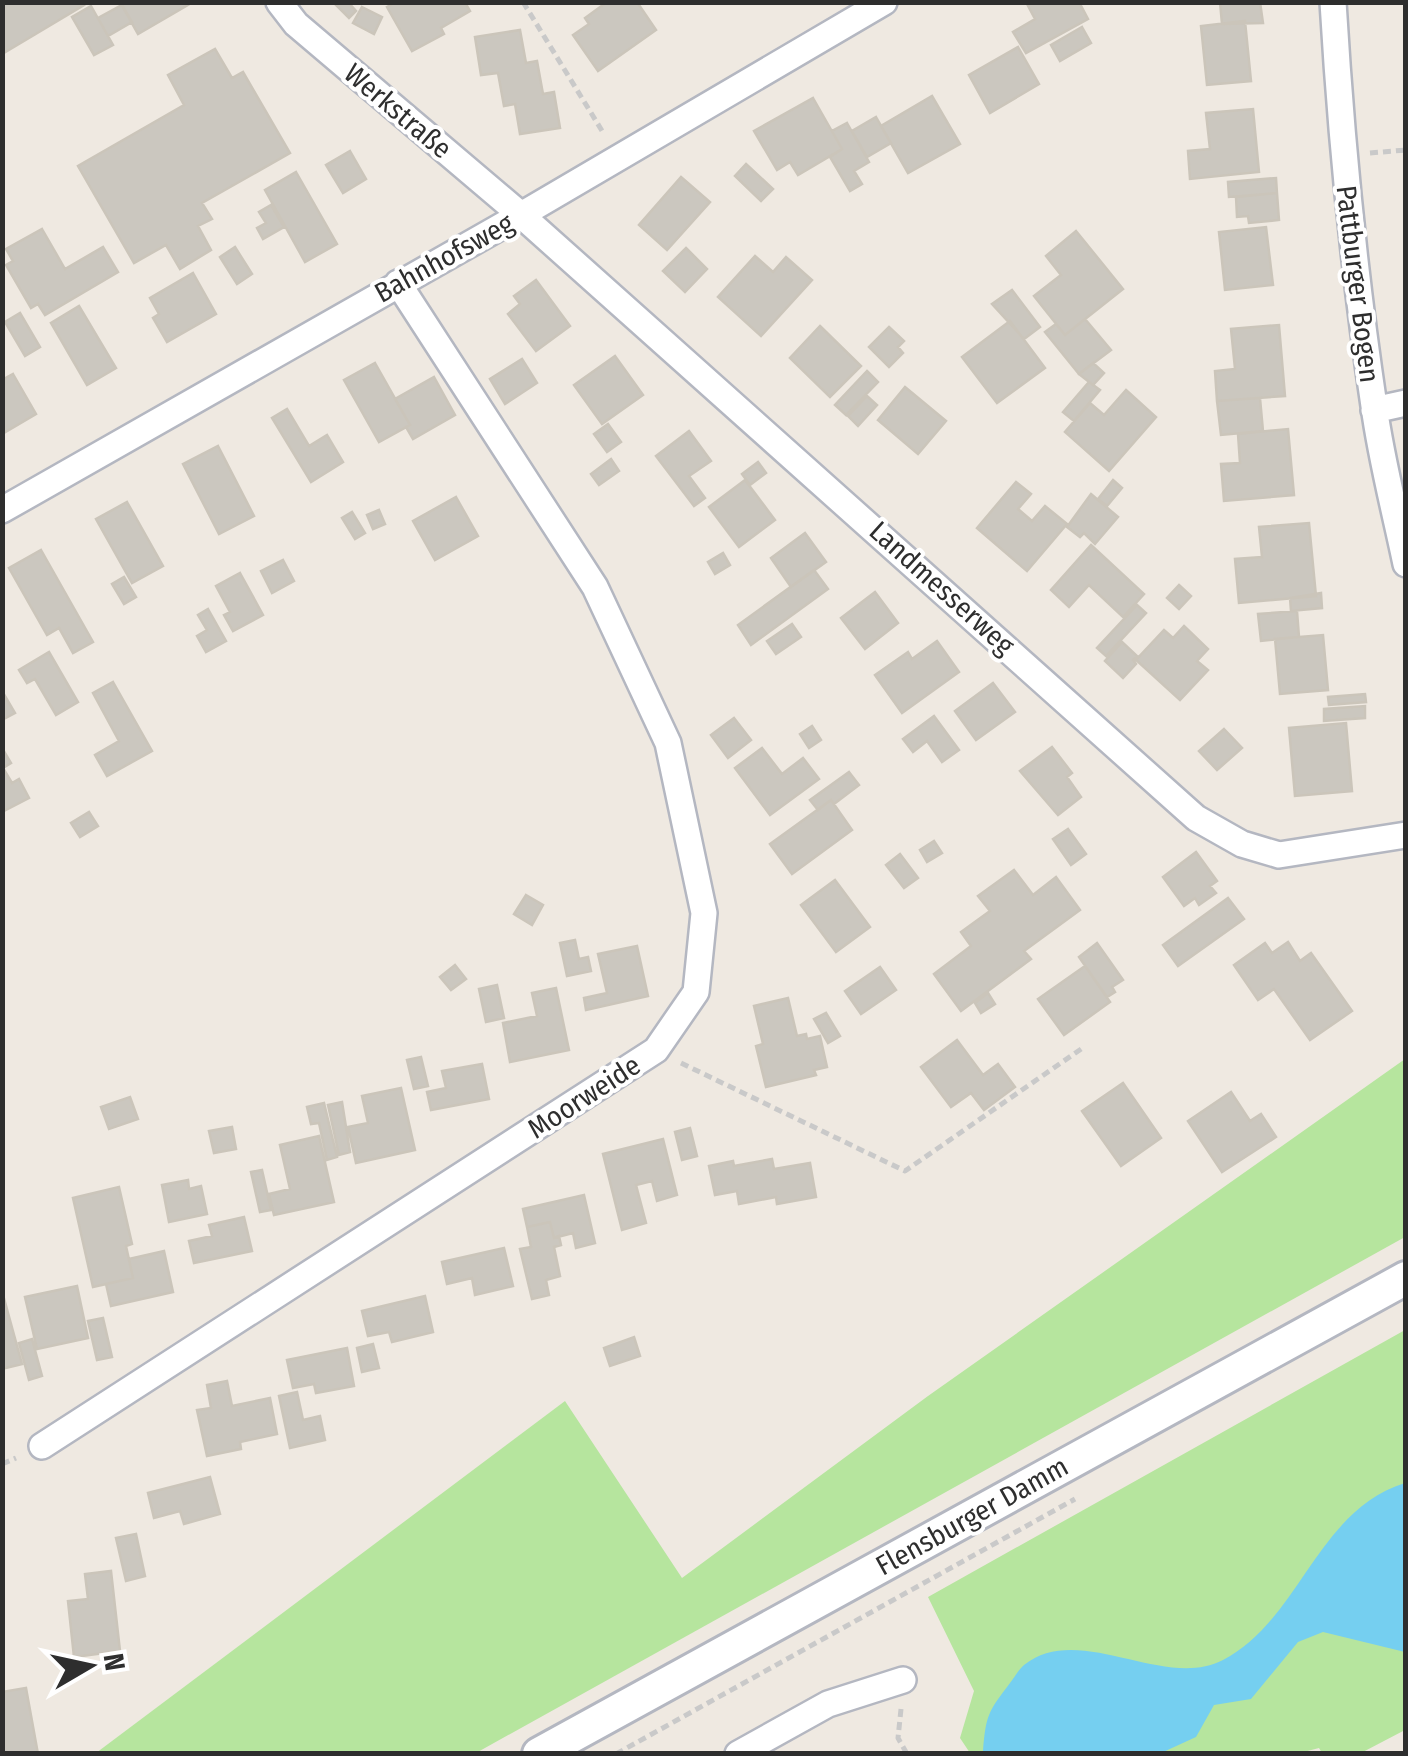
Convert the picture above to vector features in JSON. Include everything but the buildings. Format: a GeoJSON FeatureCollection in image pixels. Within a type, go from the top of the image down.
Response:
{"type":"FeatureCollection","features":[{"type":"Feature","properties":{"kind":"street","name":"Werkstraße"},"geometry":{"type":"LineString","coordinates":[[279,2],[296,24],[521,215]]}},
{"type":"Feature","properties":{"kind":"street","name":"Bahnhofsweg"},"geometry":{"type":"LineString","coordinates":[[2,510],[521,215],[884,2]]}},
{"type":"Feature","properties":{"kind":"street","name":"Pattburger Bogen"},"geometry":{"type":"LineString","coordinates":[[1333,2],[1342,155],[1374,410],[1406,564]]}},
{"type":"Feature","properties":{"kind":"street","name":"Landmesserweg"},"geometry":{"type":"LineString","coordinates":[[521,215],[1196,818],[1242,844],[1279,855],[1406,835]]}},
{"type":"Feature","properties":{"kind":"street","name":"Moorweide"},"geometry":{"type":"LineString","coordinates":[[42,1446],[656,1050],[696,992],[704,914],[668,743],[594,587],[398,283]]}},
{"type":"Feature","properties":{"kind":"street"},"geometry":{"type":"LineString","coordinates":[[1374,410],[1406,403]]}},
{"type":"Feature","properties":{"kind":"street","name":"Flensburger Damm"},"geometry":{"type":"LineString","coordinates":[[539,1754],[1406,1278]]}},
{"type":"Feature","properties":{"kind":"street"},"geometry":{"type":"LineString","coordinates":[[738,1754],[828,1704],[903,1680]]}},
{"type":"Feature","properties":{"kind":"path"},"geometry":{"type":"LineString","coordinates":[[523,2],[619,158]]}},
{"type":"Feature","properties":{"kind":"path"},"geometry":{"type":"LineString","coordinates":[[656,1050],[906,1171],[1084,1047]]}},
{"type":"Feature","properties":{"kind":"path"},"geometry":{"type":"LineString","coordinates":[[616,1754],[1080,1497]]}},
{"type":"Feature","properties":{"kind":"path"},"geometry":{"type":"LineString","coordinates":[[903,1680],[898,1738],[907,1754]]}},
{"type":"Feature","properties":{"kind":"green space"},"geometry":{"type":"Polygon","coordinates":[[[1405,1059],[1405,1237],[476,1753],[96,1753],[565,1401],[682,1578],[928,1396],[1405,1059]]]}},
{"type":"Feature","properties":{"kind":"green space"},"geometry":{"type":"Polygon","coordinates":[[[1405,1330],[1405,1730],[1361,1753],[1322,1753],[1319,1748],[1296,1754],[970,1753],[960,1738],[974,1691],[928,1597],[1405,1330]]]}},
{"type":"Feature","properties":{"kind":"water"},"geometry":{"type":"Polygon","coordinates":[[[1405,1483],[1405,1652],[1323,1632],[1298,1642],[1251,1699],[1214,1705],[1196,1737],[1161,1753],[983,1751],[987,1721],[997,1701],[1022,1667],[1046,1653],[1096,1652],[1175,1668],[1200,1667],[1223,1660],[1250,1642],[1272,1619],[1350,1517],[1375,1497],[1405,1483]]]}}]}
